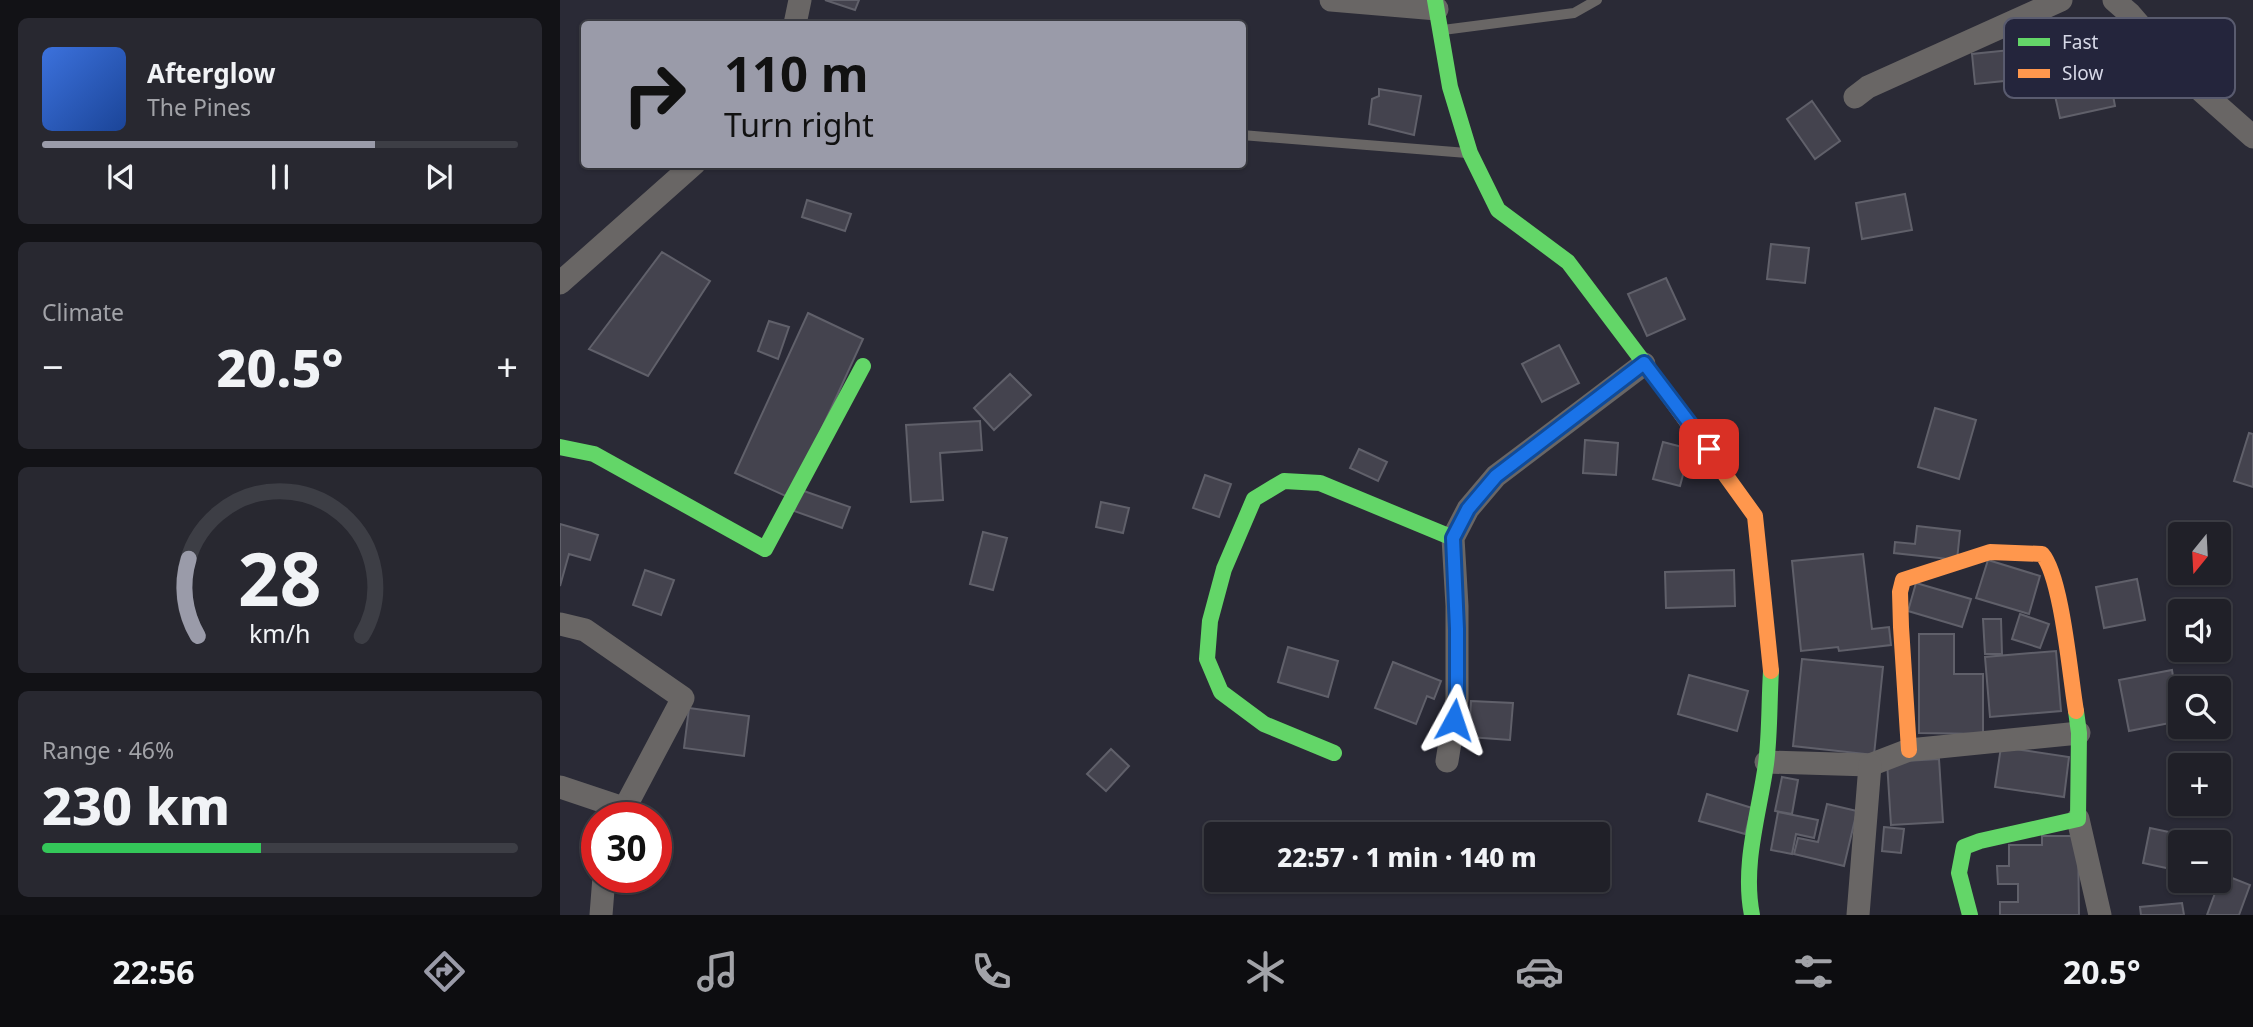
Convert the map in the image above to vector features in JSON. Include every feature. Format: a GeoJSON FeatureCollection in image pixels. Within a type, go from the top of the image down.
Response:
{"type":"FeatureCollection","features":[{"type":"Feature","properties":{"kind":"street"},"geometry":{"type":"LineString","coordinates":[[796,21],[800,0]]}},
{"type":"Feature","properties":{"kind":"street"},"geometry":{"type":"LineString","coordinates":[[1331,0],[1438,13],[1450,87],[1470,153],[1498,210],[1568,262],[1693,427],[1755,516],[1771,669],[1766,762],[1750,857],[1749,900],[1752,915]]}},
{"type":"Feature","properties":{"kind":"street"},"geometry":{"type":"LineString","coordinates":[[2022,18],[2061,0]]}},
{"type":"Feature","properties":{"kind":"street"},"geometry":{"type":"LineString","coordinates":[[2114,0],[2133,18]]}},
{"type":"Feature","properties":{"kind":"street"},"geometry":{"type":"LineString","coordinates":[[1855,97],[1868,88],[2004,26]]}},
{"type":"Feature","properties":{"kind":"street"},"geometry":{"type":"LineString","coordinates":[[2209,98],[2253,138]]}},
{"type":"Feature","properties":{"kind":"street"},"geometry":{"type":"LineString","coordinates":[[560,283],[691,168]]}},
{"type":"Feature","properties":{"kind":"street"},"geometry":{"type":"LineString","coordinates":[[1447,761],[1457,699],[1457,606],[1453,538],[1468,509],[1496,476],[1644,363]]}},
{"type":"Feature","properties":{"kind":"street"},"geometry":{"type":"LineString","coordinates":[[560,447],[594,454],[765,549],[863,366]]}},
{"type":"Feature","properties":{"kind":"street"},"geometry":{"type":"LineString","coordinates":[[1334,753],[1264,724],[1221,692],[1207,659],[1210,621],[1224,569],[1254,499],[1284,481],[1320,483],[1453,538]]}},
{"type":"Feature","properties":{"kind":"street"},"geometry":{"type":"LineString","coordinates":[[1909,750],[1901,627],[1900,592],[1903,580],[1990,552],[2042,554],[2049,562],[2058,595],[2079,733],[2078,819],[2099,915]]}},
{"type":"Feature","properties":{"kind":"street"},"geometry":{"type":"LineString","coordinates":[[560,624],[585,630],[683,698],[628,802]]}},
{"type":"Feature","properties":{"kind":"street"},"geometry":{"type":"LineString","coordinates":[[1766,762],[1870,765],[1909,750],[2079,733]]}},
{"type":"Feature","properties":{"kind":"street"},"geometry":{"type":"LineString","coordinates":[[1858,915],[1870,765]]}},
{"type":"Feature","properties":{"kind":"street"},"geometry":{"type":"LineString","coordinates":[[560,787],[596,802]]}},
{"type":"Feature","properties":{"kind":"street"},"geometry":{"type":"LineString","coordinates":[[1970,915],[1957,871],[1958,858],[1964,847],[2078,819]]}},
{"type":"Feature","properties":{"kind":"street"},"geometry":{"type":"LineString","coordinates":[[601,915],[603,893]]}},
{"type":"Feature","properties":{"kind":"lane"},"geometry":{"type":"LineString","coordinates":[[1438,13],[1574,13],[1597,0]]}},
{"type":"Feature","properties":{"kind":"lane"},"geometry":{"type":"LineString","coordinates":[[1246,135],[1470,153]]}},
{"type":"Feature","properties":{"kind":"building"},"geometry":{"type":"Polygon","coordinates":[[[825,0],[859,0],[855,10],[825,0]]]}},
{"type":"Feature","properties":{"kind":"building"},"geometry":{"type":"Polygon","coordinates":[[[2004,51],[2004,81],[1975,84],[1972,54],[2004,51]]]}},
{"type":"Feature","properties":{"kind":"building"},"geometry":{"type":"Polygon","coordinates":[[[1379,89],[1421,96],[1414,135],[1369,124],[1372,99],[1379,96],[1379,89]]]}},
{"type":"Feature","properties":{"kind":"building"},"geometry":{"type":"Polygon","coordinates":[[[2056,98],[2113,98],[2115,106],[2060,118],[2056,98]]]}},
{"type":"Feature","properties":{"kind":"building"},"geometry":{"type":"Polygon","coordinates":[[[1812,101],[1840,141],[1815,159],[1787,119],[1812,101]]]}},
{"type":"Feature","properties":{"kind":"building"},"geometry":{"type":"Polygon","coordinates":[[[1905,194],[1912,230],[1862,239],[1856,203],[1905,194]]]}},
{"type":"Feature","properties":{"kind":"building"},"geometry":{"type":"Polygon","coordinates":[[[807,200],[851,214],[845,231],[802,217],[807,200]]]}},
{"type":"Feature","properties":{"kind":"building"},"geometry":{"type":"Polygon","coordinates":[[[1771,244],[1809,248],[1805,283],[1767,279],[1771,244]]]}},
{"type":"Feature","properties":{"kind":"building"},"geometry":{"type":"Polygon","coordinates":[[[662,252],[710,281],[648,376],[589,349],[662,252]]]}},
{"type":"Feature","properties":{"kind":"building"},"geometry":{"type":"Polygon","coordinates":[[[1666,278],[1685,319],[1647,336],[1628,294],[1666,278]]]}},
{"type":"Feature","properties":{"kind":"building"},"geometry":{"type":"Polygon","coordinates":[[[808,313],[863,339],[790,498],[735,473],[808,313]]]}},
{"type":"Feature","properties":{"kind":"building"},"geometry":{"type":"Polygon","coordinates":[[[769,321],[789,327],[778,359],[758,351],[769,321]]]}},
{"type":"Feature","properties":{"kind":"building"},"geometry":{"type":"Polygon","coordinates":[[[1559,345],[1579,383],[1542,402],[1522,364],[1559,345]]]}},
{"type":"Feature","properties":{"kind":"building"},"geometry":{"type":"Polygon","coordinates":[[[1010,374],[1031,395],[994,430],[974,408],[1010,374]]]}},
{"type":"Feature","properties":{"kind":"building"},"geometry":{"type":"Polygon","coordinates":[[[1935,408],[1976,420],[1959,479],[1918,467],[1935,408]]]}},
{"type":"Feature","properties":{"kind":"building"},"geometry":{"type":"Polygon","coordinates":[[[980,421],[982,450],[940,453],[943,500],[911,502],[906,425],[980,421]]]}},
{"type":"Feature","properties":{"kind":"building"},"geometry":{"type":"Polygon","coordinates":[[[2249,433],[2253,434],[2253,487],[2234,481],[2249,433]]]}},
{"type":"Feature","properties":{"kind":"building"},"geometry":{"type":"Polygon","coordinates":[[[1585,440],[1618,443],[1616,475],[1583,473],[1585,440]]]}},
{"type":"Feature","properties":{"kind":"building"},"geometry":{"type":"Polygon","coordinates":[[[1663,442],[1690,449],[1680,486],[1653,479],[1663,442]]]}},
{"type":"Feature","properties":{"kind":"building"},"geometry":{"type":"Polygon","coordinates":[[[1359,449],[1387,462],[1378,481],[1350,468],[1359,449]]]}},
{"type":"Feature","properties":{"kind":"building"},"geometry":{"type":"Polygon","coordinates":[[[1205,475],[1231,484],[1219,517],[1193,508],[1205,475]]]}},
{"type":"Feature","properties":{"kind":"building"},"geometry":{"type":"Polygon","coordinates":[[[801,490],[850,507],[842,528],[794,511],[801,490]]]}},
{"type":"Feature","properties":{"kind":"building"},"geometry":{"type":"Polygon","coordinates":[[[1101,502],[1129,508],[1123,533],[1096,527],[1101,502]]]}},
{"type":"Feature","properties":{"kind":"building"},"geometry":{"type":"Polygon","coordinates":[[[560,524],[598,535],[590,560],[569,554],[560,586],[560,524]]]}},
{"type":"Feature","properties":{"kind":"building"},"geometry":{"type":"Polygon","coordinates":[[[1917,526],[1960,531],[1957,560],[1894,553],[1895,542],[1915,544],[1917,526]]]}},
{"type":"Feature","properties":{"kind":"building"},"geometry":{"type":"Polygon","coordinates":[[[983,532],[1007,538],[993,590],[970,584],[983,532]]]}},
{"type":"Feature","properties":{"kind":"building"},"geometry":{"type":"Polygon","coordinates":[[[1863,554],[1872,629],[1889,627],[1891,645],[1839,651],[1838,647],[1801,651],[1792,561],[1863,554]]]}},
{"type":"Feature","properties":{"kind":"building"},"geometry":{"type":"Polygon","coordinates":[[[1988,560],[2040,576],[2029,614],[1976,598],[1988,560]]]}},
{"type":"Feature","properties":{"kind":"building"},"geometry":{"type":"Polygon","coordinates":[[[645,570],[674,580],[661,615],[633,605],[645,570]]]}},
{"type":"Feature","properties":{"kind":"building"},"geometry":{"type":"Polygon","coordinates":[[[1734,570],[1735,606],[1666,608],[1665,572],[1734,570]]]}},
{"type":"Feature","properties":{"kind":"building"},"geometry":{"type":"Polygon","coordinates":[[[2137,579],[2145,620],[2104,628],[2096,587],[2137,579]]]}},
{"type":"Feature","properties":{"kind":"building"},"geometry":{"type":"Polygon","coordinates":[[[1916,583],[1971,599],[1962,627],[1908,611],[1916,583]]]}},
{"type":"Feature","properties":{"kind":"building"},"geometry":{"type":"Polygon","coordinates":[[[2020,614],[2049,624],[2040,648],[2012,639],[2020,614]]]}},
{"type":"Feature","properties":{"kind":"building"},"geometry":{"type":"Polygon","coordinates":[[[1983,619],[2001,619],[2002,654],[1985,654],[1983,619]]]}},
{"type":"Feature","properties":{"kind":"building"},"geometry":{"type":"Polygon","coordinates":[[[1919,634],[1954,634],[1954,674],[1983,674],[1983,734],[1919,733],[1919,634]]]}},
{"type":"Feature","properties":{"kind":"building"},"geometry":{"type":"Polygon","coordinates":[[[1288,647],[1338,661],[1328,697],[1278,682],[1288,647]]]}},
{"type":"Feature","properties":{"kind":"building"},"geometry":{"type":"Polygon","coordinates":[[[2056,651],[2061,711],[1990,717],[1985,657],[2056,651]]]}},
{"type":"Feature","properties":{"kind":"building"},"geometry":{"type":"Polygon","coordinates":[[[1802,659],[1883,667],[1874,755],[1793,746],[1802,659]]]}},
{"type":"Feature","properties":{"kind":"building"},"geometry":{"type":"Polygon","coordinates":[[[1393,662],[1441,681],[1434,699],[1427,696],[1416,724],[1375,708],[1393,662]]]}},
{"type":"Feature","properties":{"kind":"building"},"geometry":{"type":"Polygon","coordinates":[[[2172,670],[2173,676],[2168,676],[2168,723],[2129,731],[2119,680],[2172,670]]]}},
{"type":"Feature","properties":{"kind":"building"},"geometry":{"type":"Polygon","coordinates":[[[1689,675],[1748,691],[1737,731],[1678,714],[1689,675]]]}},
{"type":"Feature","properties":{"kind":"building"},"geometry":{"type":"Polygon","coordinates":[[[1471,701],[1513,703],[1510,740],[1469,737],[1471,701]]]}},
{"type":"Feature","properties":{"kind":"building"},"geometry":{"type":"Polygon","coordinates":[[[689,708],[749,716],[744,756],[684,748],[689,708]]]}},
{"type":"Feature","properties":{"kind":"building"},"geometry":{"type":"Polygon","coordinates":[[[2001,747],[2069,757],[2064,797],[1995,787],[2001,747]]]}},
{"type":"Feature","properties":{"kind":"building"},"geometry":{"type":"Polygon","coordinates":[[[1111,749],[1129,766],[1106,791],[1087,774],[1111,749]]]}},
{"type":"Feature","properties":{"kind":"building"},"geometry":{"type":"Polygon","coordinates":[[[1939,759],[1943,822],[1891,825],[1887,762],[1939,759]]]}},
{"type":"Feature","properties":{"kind":"building"},"geometry":{"type":"Polygon","coordinates":[[[1782,777],[1798,780],[1792,814],[1775,811],[1782,777]]]}},
{"type":"Feature","properties":{"kind":"building"},"geometry":{"type":"Polygon","coordinates":[[[1707,794],[1752,808],[1745,834],[1699,821],[1707,794]]]}},
{"type":"Feature","properties":{"kind":"building"},"geometry":{"type":"Polygon","coordinates":[[[1827,804],[1857,811],[1844,866],[1794,854],[1798,838],[1818,842],[1827,804]]]}},
{"type":"Feature","properties":{"kind":"building"},"geometry":{"type":"Polygon","coordinates":[[[1778,812],[1818,820],[1814,838],[1796,834],[1792,854],[1771,850],[1778,812]]]}},
{"type":"Feature","properties":{"kind":"building"},"geometry":{"type":"Polygon","coordinates":[[[1884,827],[1904,829],[1901,853],[1882,851],[1884,827]]]}},
{"type":"Feature","properties":{"kind":"building"},"geometry":{"type":"Polygon","coordinates":[[[2150,828],[2168,832],[2168,868],[2143,863],[2150,828]]]}},
{"type":"Feature","properties":{"kind":"building"},"geometry":{"type":"Polygon","coordinates":[[[2042,836],[2078,836],[2079,915],[2000,915],[2000,902],[2018,902],[2018,884],[1998,884],[1997,866],[2009,866],[2009,845],[2042,845],[2042,836]]]}},
{"type":"Feature","properties":{"kind":"building"},"geometry":{"type":"Polygon","coordinates":[[[2231,878],[2250,885],[2239,915],[2207,915],[2215,893],[2231,893],[2231,878]]]}},
{"type":"Feature","properties":{"kind":"building"},"geometry":{"type":"Polygon","coordinates":[[[2182,903],[2184,915],[2141,915],[2140,907],[2182,903]]]}},
{"type":"Feature","properties":{"kind":"traffic: fast"},"geometry":{"type":"LineString","coordinates":[[1435,0],[1450,87],[1470,153],[1498,210],[1568,262],[1654,376]]}},
{"type":"Feature","properties":{"kind":"traffic: fast"},"geometry":{"type":"LineString","coordinates":[[560,447],[594,454],[765,549],[863,366]]}},
{"type":"Feature","properties":{"kind":"traffic: fast"},"geometry":{"type":"LineString","coordinates":[[1334,753],[1264,724],[1221,692],[1207,659],[1210,621],[1224,569],[1254,499],[1284,481],[1320,483],[1453,538]]}},
{"type":"Feature","properties":{"kind":"traffic: fast"},"geometry":{"type":"LineString","coordinates":[[1752,915],[1749,896],[1750,858],[1767,753],[1771,671]]}},
{"type":"Feature","properties":{"kind":"traffic: fast"},"geometry":{"type":"LineString","coordinates":[[1970,915],[1959,873],[1964,847],[2078,819],[2079,733],[2076,711]]}},
{"type":"Feature","properties":{"kind":"traffic: slow"},"geometry":{"type":"LineString","coordinates":[[1654,376],[1755,516],[1771,671]]}},
{"type":"Feature","properties":{"kind":"traffic: slow"},"geometry":{"type":"LineString","coordinates":[[1909,750],[1901,627],[1900,592],[1903,580],[1990,552],[2042,554],[2049,566],[2060,605],[2076,711]]}},
{"type":"Feature","properties":{"kind":"route"},"geometry":{"type":"LineString","coordinates":[[1454,720],[1457,699],[1457,606],[1453,538],[1468,509],[1496,476],[1644,363],[1709,449]]}}]}
